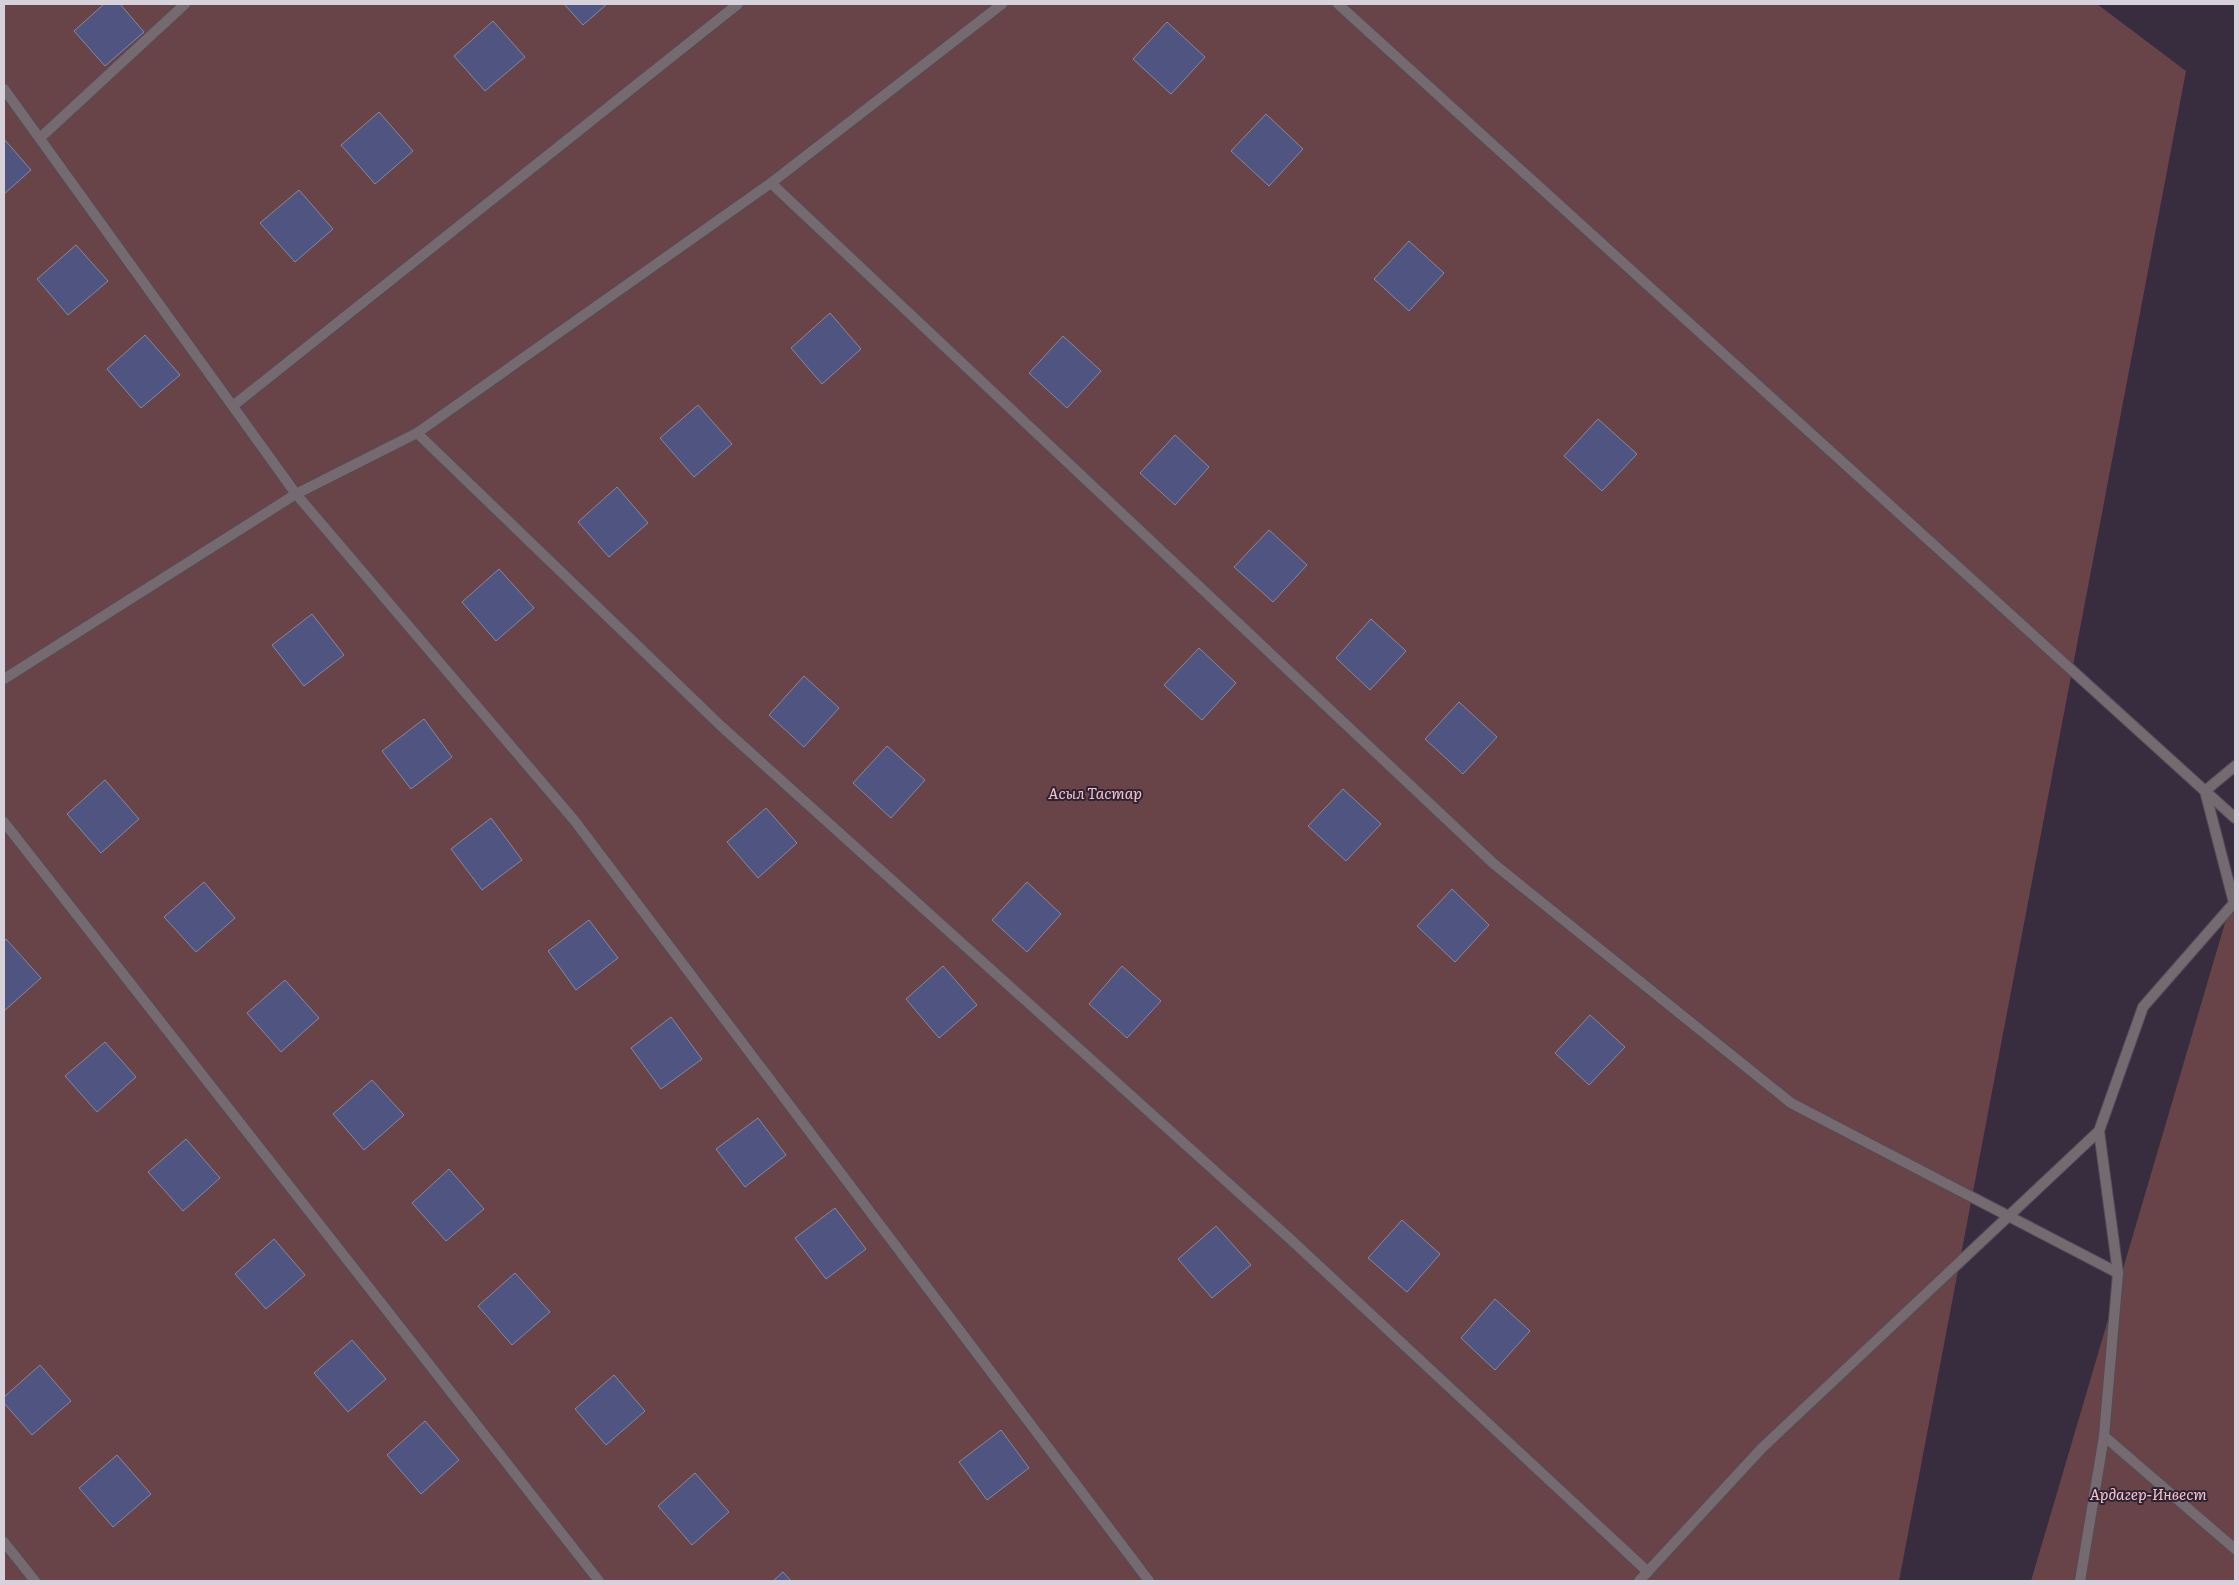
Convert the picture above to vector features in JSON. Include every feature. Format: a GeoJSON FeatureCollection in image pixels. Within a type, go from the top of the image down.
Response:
{"type":"FeatureCollection","features":[{"type":"Feature","properties":{"kind":"street"},"geometry":{"type":"LineString","coordinates":[[40,138],[185,4]]}},
{"type":"Feature","properties":{"kind":"street"},"geometry":{"type":"LineString","coordinates":[[234,406],[738,4]]}},
{"type":"Feature","properties":{"kind":"street"},"geometry":{"type":"LineString","coordinates":[[4,680],[296,494],[417,434],[771,183],[1002,4]]}},
{"type":"Feature","properties":{"kind":"street"},"geometry":{"type":"LineString","coordinates":[[1338,4],[2235,818]]}},
{"type":"Feature","properties":{"kind":"street"},"geometry":{"type":"LineString","coordinates":[[4,89],[296,494],[574,820],[1149,1581]]}},
{"type":"Feature","properties":{"kind":"street"},"geometry":{"type":"LineString","coordinates":[[771,183],[1494,864],[1791,1103],[2118,1274]]}},
{"type":"Feature","properties":{"kind":"street"},"geometry":{"type":"LineString","coordinates":[[417,434],[721,726],[1288,1237],[1648,1572]]}},
{"type":"Feature","properties":{"kind":"street"},"geometry":{"type":"LineString","coordinates":[[2205,791],[2235,766]]}},
{"type":"Feature","properties":{"kind":"street"},"geometry":{"type":"LineString","coordinates":[[1639,1581],[1762,1448],[2010,1217],[2099,1131],[2143,1007],[2234,903],[2205,791]]}},
{"type":"Feature","properties":{"kind":"street"},"geometry":{"type":"LineString","coordinates":[[4,822],[599,1581]]}},
{"type":"Feature","properties":{"kind":"street"},"geometry":{"type":"LineString","coordinates":[[2080,1581],[2104,1436],[2118,1274],[2099,1131]]}},
{"type":"Feature","properties":{"kind":"street"},"geometry":{"type":"LineString","coordinates":[[2104,1436],[2235,1549]]}},
{"type":"Feature","properties":{"kind":"street"},"geometry":{"type":"LineString","coordinates":[[4,1542],[35,1581]]}},
{"type":"Feature","properties":{"kind":"green space","name":"Асыл Тастар"},"geometry":{"type":"Polygon","coordinates":[[[4,4],[2097,4],[2186,71],[1899,1581],[4,1581],[4,4]]]}},
{"type":"Feature","properties":{"kind":"green space","name":"Ардагер-Инвест"},"geometry":{"type":"Polygon","coordinates":[[[2235,889],[2235,1581],[2031,1581],[2235,889]]]}},
{"type":"Feature","properties":{"kind":"building"},"geometry":{"type":"Polygon","coordinates":[[[104,4],[120,4],[144,32],[105,66],[74,31],[104,4]]]}},
{"type":"Feature","properties":{"kind":"building"},"geometry":{"type":"Polygon","coordinates":[[[564,4],[607,4],[583,25],[564,4]]]}},
{"type":"Feature","properties":{"kind":"building"},"geometry":{"type":"Polygon","coordinates":[[[493,21],[525,57],[485,91],[454,56],[493,21]]]}},
{"type":"Feature","properties":{"kind":"building"},"geometry":{"type":"Polygon","coordinates":[[[1167,22],[1205,57],[1171,94],[1133,59],[1167,22]]]}},
{"type":"Feature","properties":{"kind":"building"},"geometry":{"type":"Polygon","coordinates":[[[379,112],[413,151],[375,184],[341,145],[379,112]]]}},
{"type":"Feature","properties":{"kind":"building"},"geometry":{"type":"Polygon","coordinates":[[[1266,114],[1303,149],[1269,186],[1231,151],[1266,114]]]}},
{"type":"Feature","properties":{"kind":"building"},"geometry":{"type":"Polygon","coordinates":[[[4,139],[31,170],[4,194],[4,139]]]}},
{"type":"Feature","properties":{"kind":"building"},"geometry":{"type":"Polygon","coordinates":[[[299,190],[333,229],[295,262],[260,223],[299,190]]]}},
{"type":"Feature","properties":{"kind":"building"},"geometry":{"type":"Polygon","coordinates":[[[1409,241],[1444,273],[1409,311],[1374,279],[1409,241]]]}},
{"type":"Feature","properties":{"kind":"building"},"geometry":{"type":"Polygon","coordinates":[[[76,245],[108,281],[68,315],[37,279],[76,245]]]}},
{"type":"Feature","properties":{"kind":"building"},"geometry":{"type":"Polygon","coordinates":[[[830,313],[861,349],[822,384],[791,348],[830,313]]]}},
{"type":"Feature","properties":{"kind":"building"},"geometry":{"type":"Polygon","coordinates":[[[145,335],[180,375],[141,408],[107,369],[145,335]]]}},
{"type":"Feature","properties":{"kind":"building"},"geometry":{"type":"Polygon","coordinates":[[[1063,336],[1101,371],[1067,408],[1029,373],[1063,336]]]}},
{"type":"Feature","properties":{"kind":"building"},"geometry":{"type":"Polygon","coordinates":[[[698,405],[732,444],[694,477],[660,438],[698,405]]]}},
{"type":"Feature","properties":{"kind":"building"},"geometry":{"type":"Polygon","coordinates":[[[1598,419],[1637,454],[1602,491],[1564,456],[1598,419]]]}},
{"type":"Feature","properties":{"kind":"building"},"geometry":{"type":"Polygon","coordinates":[[[1175,435],[1209,467],[1175,505],[1140,473],[1175,435]]]}},
{"type":"Feature","properties":{"kind":"building"},"geometry":{"type":"Polygon","coordinates":[[[617,487],[648,523],[609,557],[578,522],[617,487]]]}},
{"type":"Feature","properties":{"kind":"building"},"geometry":{"type":"Polygon","coordinates":[[[1269,530],[1307,565],[1273,602],[1234,567],[1269,530]]]}},
{"type":"Feature","properties":{"kind":"building"},"geometry":{"type":"Polygon","coordinates":[[[499,569],[534,608],[496,641],[462,602],[499,569]]]}},
{"type":"Feature","properties":{"kind":"building"},"geometry":{"type":"Polygon","coordinates":[[[312,614],[344,655],[304,686],[272,645],[312,614]]]}},
{"type":"Feature","properties":{"kind":"building"},"geometry":{"type":"Polygon","coordinates":[[[1371,619],[1406,651],[1370,690],[1336,658],[1371,619]]]}},
{"type":"Feature","properties":{"kind":"building"},"geometry":{"type":"Polygon","coordinates":[[[1199,648],[1236,683],[1202,720],[1164,685],[1199,648]]]}},
{"type":"Feature","properties":{"kind":"building"},"geometry":{"type":"Polygon","coordinates":[[[804,676],[839,708],[804,747],[769,715],[804,676]]]}},
{"type":"Feature","properties":{"kind":"building"},"geometry":{"type":"Polygon","coordinates":[[[1459,702],[1497,737],[1463,774],[1425,739],[1459,702]]]}},
{"type":"Feature","properties":{"kind":"building"},"geometry":{"type":"Polygon","coordinates":[[[424,719],[452,757],[411,789],[382,751],[424,719]]]}},
{"type":"Feature","properties":{"kind":"building"},"geometry":{"type":"Polygon","coordinates":[[[887,746],[925,780],[891,818],[853,783],[887,746]]]}},
{"type":"Feature","properties":{"kind":"building"},"geometry":{"type":"Polygon","coordinates":[[[105,780],[139,819],[101,853],[67,814],[105,780]]]}},
{"type":"Feature","properties":{"kind":"building"},"geometry":{"type":"Polygon","coordinates":[[[1343,789],[1381,824],[1346,861],[1308,826],[1343,789]]]}},
{"type":"Feature","properties":{"kind":"building"},"geometry":{"type":"Polygon","coordinates":[[[766,808],[797,843],[758,878],[727,842],[766,808]]]}},
{"type":"Feature","properties":{"kind":"building"},"geometry":{"type":"Polygon","coordinates":[[[491,818],[522,860],[482,890],[451,849],[491,818]]]}},
{"type":"Feature","properties":{"kind":"building"},"geometry":{"type":"Polygon","coordinates":[[[204,882],[235,918],[196,952],[164,917],[204,882]]]}},
{"type":"Feature","properties":{"kind":"building"},"geometry":{"type":"Polygon","coordinates":[[[1027,882],[1061,914],[1027,952],[992,920],[1027,882]]]}},
{"type":"Feature","properties":{"kind":"building"},"geometry":{"type":"Polygon","coordinates":[[[1452,889],[1489,925],[1455,962],[1417,926],[1452,889]]]}},
{"type":"Feature","properties":{"kind":"building"},"geometry":{"type":"Polygon","coordinates":[[[589,920],[618,958],[576,990],[548,951],[589,920]]]}},
{"type":"Feature","properties":{"kind":"building"},"geometry":{"type":"Polygon","coordinates":[[[6,939],[41,978],[4,1011],[4,942],[6,939]]]}},
{"type":"Feature","properties":{"kind":"building"},"geometry":{"type":"Polygon","coordinates":[[[943,966],[977,1005],[939,1038],[906,999],[943,966]]]}},
{"type":"Feature","properties":{"kind":"building"},"geometry":{"type":"Polygon","coordinates":[[[1122,966],[1161,1001],[1127,1038],[1089,1004],[1122,966]]]}},
{"type":"Feature","properties":{"kind":"building"},"geometry":{"type":"Polygon","coordinates":[[[285,980],[319,1018],[281,1052],[247,1013],[285,980]]]}},
{"type":"Feature","properties":{"kind":"building"},"geometry":{"type":"Polygon","coordinates":[[[1590,1015],[1625,1047],[1589,1085],[1555,1053],[1590,1015]]]}},
{"type":"Feature","properties":{"kind":"building"},"geometry":{"type":"Polygon","coordinates":[[[671,1017],[702,1059],[661,1089],[631,1048],[671,1017]]]}},
{"type":"Feature","properties":{"kind":"building"},"geometry":{"type":"Polygon","coordinates":[[[105,1042],[136,1077],[97,1112],[65,1076],[105,1042]]]}},
{"type":"Feature","properties":{"kind":"building"},"geometry":{"type":"Polygon","coordinates":[[[372,1080],[404,1115],[364,1150],[333,1114],[372,1080]]]}},
{"type":"Feature","properties":{"kind":"building"},"geometry":{"type":"Polygon","coordinates":[[[758,1118],[786,1155],[745,1187],[716,1149],[758,1118]]]}},
{"type":"Feature","properties":{"kind":"building"},"geometry":{"type":"Polygon","coordinates":[[[186,1139],[220,1178],[183,1211],[148,1172],[186,1139]]]}},
{"type":"Feature","properties":{"kind":"building"},"geometry":{"type":"Polygon","coordinates":[[[449,1169],[484,1209],[446,1241],[412,1203],[449,1169]]]}},
{"type":"Feature","properties":{"kind":"building"},"geometry":{"type":"Polygon","coordinates":[[[835,1208],[866,1249],[826,1279],[795,1238],[835,1208]]]}},
{"type":"Feature","properties":{"kind":"building"},"geometry":{"type":"Polygon","coordinates":[[[1402,1220],[1440,1254],[1407,1292],[1368,1258],[1402,1220]]]}},
{"type":"Feature","properties":{"kind":"building"},"geometry":{"type":"Polygon","coordinates":[[[1216,1226],[1251,1265],[1212,1298],[1178,1259],[1216,1226]]]}},
{"type":"Feature","properties":{"kind":"building"},"geometry":{"type":"Polygon","coordinates":[[[274,1239],[305,1275],[266,1309],[235,1274],[274,1239]]]}},
{"type":"Feature","properties":{"kind":"building"},"geometry":{"type":"Polygon","coordinates":[[[515,1273],[550,1312],[512,1345],[478,1306],[515,1273]]]}},
{"type":"Feature","properties":{"kind":"building"},"geometry":{"type":"Polygon","coordinates":[[[1495,1299],[1530,1331],[1495,1370],[1461,1338],[1495,1299]]]}},
{"type":"Feature","properties":{"kind":"building"},"geometry":{"type":"Polygon","coordinates":[[[352,1340],[386,1379],[348,1412],[314,1373],[352,1340]]]}},
{"type":"Feature","properties":{"kind":"building"},"geometry":{"type":"Polygon","coordinates":[[[40,1365],[71,1401],[32,1435],[4,1403],[4,1397],[40,1365]]]}},
{"type":"Feature","properties":{"kind":"building"},"geometry":{"type":"Polygon","coordinates":[[[614,1375],[645,1411],[606,1445],[575,1409],[614,1375]]]}},
{"type":"Feature","properties":{"kind":"building"},"geometry":{"type":"Polygon","coordinates":[[[425,1421],[459,1460],[421,1494],[387,1455],[425,1421]]]}},
{"type":"Feature","properties":{"kind":"building"},"geometry":{"type":"Polygon","coordinates":[[[1001,1430],[1029,1468],[987,1500],[959,1462],[1001,1430]]]}},
{"type":"Feature","properties":{"kind":"building"},"geometry":{"type":"Polygon","coordinates":[[[117,1455],[151,1494],[113,1527],[79,1488],[117,1455]]]}},
{"type":"Feature","properties":{"kind":"building"},"geometry":{"type":"Polygon","coordinates":[[[695,1473],[729,1512],[692,1545],[658,1506],[695,1473]]]}},
{"type":"Feature","properties":{"kind":"building"},"geometry":{"type":"Polygon","coordinates":[[[783,1572],[791,1581],[773,1581],[783,1572]]]}}]}
